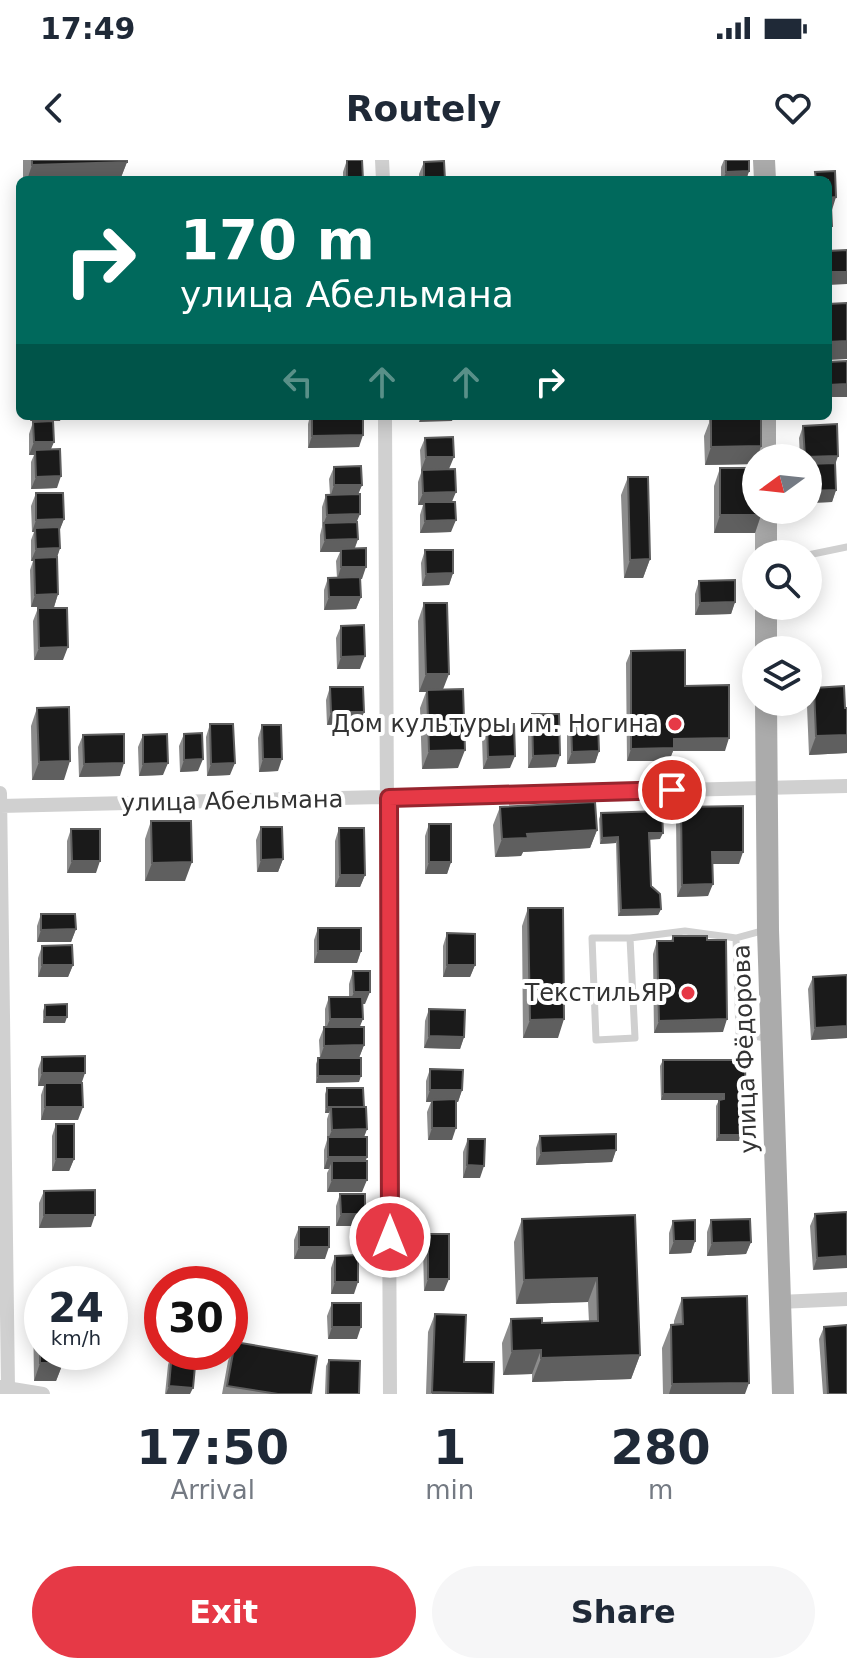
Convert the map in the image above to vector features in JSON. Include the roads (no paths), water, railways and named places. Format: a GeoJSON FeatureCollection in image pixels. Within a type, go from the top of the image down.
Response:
{"type":"FeatureCollection","features":[{"type":"Feature","properties":{"kind":"main road"},"geometry":{"type":"LineString","coordinates":[[765,420],[765,444]]}},
{"type":"Feature","properties":{"kind":"main road","name":"улица Фёдорова"},"geometry":{"type":"LineString","coordinates":[[766,716],[768,930],[783,1394]]}},
{"type":"Feature","properties":{"kind":"street"},"geometry":{"type":"LineString","coordinates":[[385,420],[390,1394]]}},
{"type":"Feature","properties":{"kind":"street","name":"улица Абельмана"},"geometry":{"type":"LineString","coordinates":[[0,806],[847,786]]}},
{"type":"Feature","properties":{"kind":"street"},"geometry":{"type":"LineString","coordinates":[[0,793],[4,1388],[43,1394]]}},
{"type":"Feature","properties":{"kind":"street"},"geometry":{"type":"LineString","coordinates":[[779,1302],[847,1299]]}},
{"type":"Feature","properties":{"kind":"lane"},"geometry":{"type":"LineString","coordinates":[[822,552],[847,547]]}},
{"type":"Feature","properties":{"kind":"lane"},"geometry":{"type":"LineString","coordinates":[[630,938],[635,1038],[596,1040],[592,938],[630,938],[685,931],[736,938],[768,930]]}},
{"type":"Feature","properties":{"kind":"lane"},"geometry":{"type":"LineString","coordinates":[[736,938],[739,1033],[772,1040]]}},
{"type":"Feature","properties":{"kind":"place","name":"Дом культуры им. Ногина"},"geometry":{"type":"Point","coordinates":[675,724]}},
{"type":"Feature","properties":{"kind":"place","name":"ТекстильЯР"},"geometry":{"type":"Point","coordinates":[688,993]}}]}
